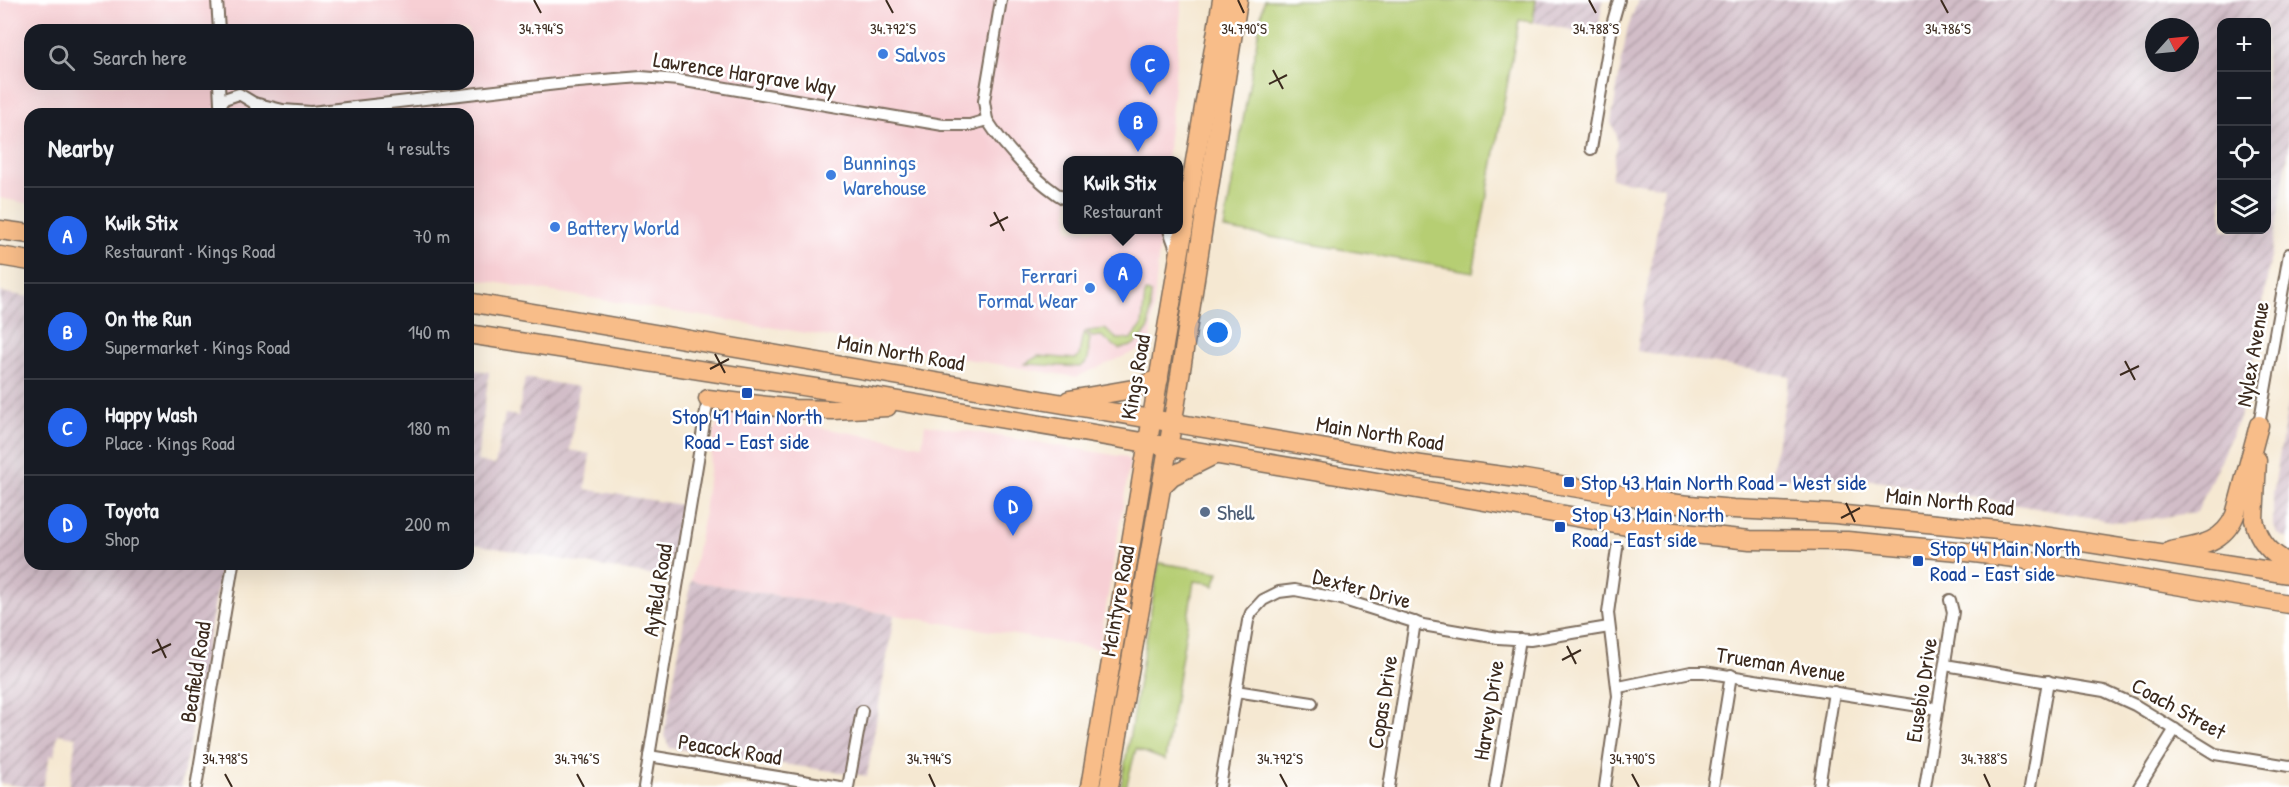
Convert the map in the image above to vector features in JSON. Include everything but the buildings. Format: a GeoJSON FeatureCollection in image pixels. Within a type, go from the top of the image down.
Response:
{"type":"FeatureCollection","features":[{"type":"Feature","properties":{"kind":"main road","name":"Kings Road"},"geometry":{"type":"LineString","coordinates":[[1148,443],[1222,0]]}},
{"type":"Feature","properties":{"kind":"main road","name":"Kings Road"},"geometry":{"type":"LineString","coordinates":[[1172,423],[1238,0]]}},
{"type":"Feature","properties":{"kind":"main road"},"geometry":{"type":"LineString","coordinates":[[0,230],[24,233]]}},
{"type":"Feature","properties":{"kind":"main road"},"geometry":{"type":"LineString","coordinates":[[0,256],[24,260]]}},
{"type":"Feature","properties":{"kind":"main road","name":"Main North Road"},"geometry":{"type":"LineString","coordinates":[[474,303],[1414,464],[1525,479],[1668,503],[1954,524],[2289,574]]}},
{"type":"Feature","properties":{"kind":"main road"},"geometry":{"type":"LineString","coordinates":[[474,335],[922,405],[1638,528],[1750,540],[1847,541],[1958,551],[2015,558],[2289,604]]}},
{"type":"Feature","properties":{"kind":"main road"},"geometry":{"type":"LineString","coordinates":[[1056,402],[1133,389],[1159,379]]}},
{"type":"Feature","properties":{"kind":"main road"},"geometry":{"type":"LineString","coordinates":[[708,399],[833,410],[922,405]]}},
{"type":"Feature","properties":{"kind":"main road","name":"McIntyre Road"},"geometry":{"type":"LineString","coordinates":[[1109,787],[1172,423]]}},
{"type":"Feature","properties":{"kind":"main road"},"geometry":{"type":"LineString","coordinates":[[2158,553],[2210,542],[2228,527],[2235,515],[2259,425]]}},
{"type":"Feature","properties":{"kind":"main road"},"geometry":{"type":"LineString","coordinates":[[2259,425],[2254,520],[2258,533],[2270,552],[2289,563]]}},
{"type":"Feature","properties":{"kind":"main road","name":"McIntyre Road"},"geometry":{"type":"LineString","coordinates":[[1090,787],[1148,443]]}},
{"type":"Feature","properties":{"kind":"main road"},"geometry":{"type":"LineString","coordinates":[[1162,486],[1172,476],[1216,454]]}},
{"type":"Feature","properties":{"kind":"main road"},"geometry":{"type":"LineString","coordinates":[[1115,637],[1127,636],[1141,603]]}},
{"type":"Feature","properties":{"kind":"street"},"geometry":{"type":"LineString","coordinates":[[217,0],[219,24]]}},
{"type":"Feature","properties":{"kind":"street"},"geometry":{"type":"LineString","coordinates":[[1001,0],[984,102],[987,120],[1004,143],[1035,175],[1063,197]]}},
{"type":"Feature","properties":{"kind":"street"},"geometry":{"type":"LineString","coordinates":[[1591,149],[1613,21],[1619,0]]}},
{"type":"Feature","properties":{"kind":"street","name":"Lawrence Hargrave Way"},"geometry":{"type":"LineString","coordinates":[[350,108],[566,83],[641,77],[679,80],[944,125],[970,125],[987,120]]}},
{"type":"Feature","properties":{"kind":"street"},"geometry":{"type":"LineString","coordinates":[[218,108],[219,90]]}},
{"type":"Feature","properties":{"kind":"street"},"geometry":{"type":"LineString","coordinates":[[240,90],[250,99],[255,108]]}},
{"type":"Feature","properties":{"kind":"street"},"geometry":{"type":"LineString","coordinates":[[218,108],[234,94],[250,99]]}},
{"type":"Feature","properties":{"kind":"street","name":"Lawrence Hargrave Way"},"geometry":{"type":"LineString","coordinates":[[250,99],[277,108]]}},
{"type":"Feature","properties":{"kind":"street"},"geometry":{"type":"LineString","coordinates":[[1170,234],[1179,258]]}},
{"type":"Feature","properties":{"kind":"street","name":"Nylex Avenue"},"geometry":{"type":"LineString","coordinates":[[2259,425],[2289,254]]}},
{"type":"Feature","properties":{"kind":"street","name":"Ayfield Road"},"geometry":{"type":"LineString","coordinates":[[644,787],[708,399]]}},
{"type":"Feature","properties":{"kind":"street"},"geometry":{"type":"LineString","coordinates":[[1605,787],[1619,687],[1608,613],[1617,548]]}},
{"type":"Feature","properties":{"kind":"street","name":"Beafield Road"},"geometry":{"type":"LineString","coordinates":[[196,787],[232,570]]}},
{"type":"Feature","properties":{"kind":"street","name":"Dexter Drive"},"geometry":{"type":"LineString","coordinates":[[1220,787],[1248,621],[1258,604],[1271,594],[1286,590],[1302,591],[1350,602],[1414,622],[1498,638],[1530,640],[1609,627]]}},
{"type":"Feature","properties":{"kind":"street","name":"Eusebio Drive"},"geometry":{"type":"LineString","coordinates":[[1925,787],[1953,612],[1950,600]]}},
{"type":"Feature","properties":{"kind":"street","name":"Copas Drive"},"geometry":{"type":"LineString","coordinates":[[1389,787],[1414,622]]}},
{"type":"Feature","properties":{"kind":"street","name":"Harvey Drive"},"geometry":{"type":"LineString","coordinates":[[1495,787],[1520,639]]}},
{"type":"Feature","properties":{"kind":"street","name":"Coach Street"},"geometry":{"type":"LineString","coordinates":[[1945,665],[2104,691],[2135,705],[2215,754],[2289,766]]}},
{"type":"Feature","properties":{"kind":"street","name":"Trueman Avenue"},"geometry":{"type":"LineString","coordinates":[[1619,687],[1692,672],[1731,675],[1938,709]]}},
{"type":"Feature","properties":{"kind":"street"},"geometry":{"type":"LineString","coordinates":[[1713,787],[1731,675]]}},
{"type":"Feature","properties":{"kind":"street"},"geometry":{"type":"LineString","coordinates":[[2030,787],[2048,681]]}},
{"type":"Feature","properties":{"kind":"street"},"geometry":{"type":"LineString","coordinates":[[1236,691],[1312,703]]}},
{"type":"Feature","properties":{"kind":"street"},"geometry":{"type":"LineString","coordinates":[[1819,787],[1834,692]]}},
{"type":"Feature","properties":{"kind":"street"},"geometry":{"type":"LineString","coordinates":[[848,787],[862,711]]}},
{"type":"Feature","properties":{"kind":"street"},"geometry":{"type":"LineString","coordinates":[[2139,787],[2175,729]]}},
{"type":"Feature","properties":{"kind":"street","name":"Peacock Road"},"geometry":{"type":"LineString","coordinates":[[649,756],[840,787]]}},
{"type":"Feature","properties":{"kind":"shaded area"},"geometry":{"type":"Polygon","coordinates":[[[0,0],[1182,0],[1167,156],[1063,156],[1063,234],[1161,234],[1150,345],[1076,377],[474,279],[474,108],[24,108],[24,203],[0,198],[0,0]]]}},
{"type":"Feature","properties":{"kind":"shaded area"},"geometry":{"type":"Polygon","coordinates":[[[1536,0],[1603,0],[1597,35],[1533,22],[1536,0]]]}},
{"type":"Feature","properties":{"kind":"shaded area"},"geometry":{"type":"Polygon","coordinates":[[[1638,0],[2289,0],[2289,148],[2248,393],[2243,397],[2239,418],[2197,512],[2123,523],[1866,479],[1770,478],[1790,376],[1637,351],[1664,187],[1611,179],[1617,144],[1616,133],[1611,123],[1627,31],[1638,0]]]}},
{"type":"Feature","properties":{"kind":"shaded area"},"geometry":{"type":"Polygon","coordinates":[[[0,292],[24,296],[24,570],[221,570],[181,787],[69,787],[76,737],[58,734],[54,756],[50,755],[43,787],[0,783],[0,292]]]}},
{"type":"Feature","properties":{"kind":"shaded area"},"geometry":{"type":"Polygon","coordinates":[[[474,370],[489,372],[477,461],[495,465],[505,414],[518,416],[525,378],[579,387],[570,450],[590,454],[585,489],[681,505],[667,578],[474,544],[474,370]]]}},
{"type":"Feature","properties":{"kind":"shaded area"},"geometry":{"type":"Polygon","coordinates":[[[2289,398],[2289,539],[2277,534],[2273,527],[2273,494],[2289,398]]]}},
{"type":"Feature","properties":{"kind":"shaded area"},"geometry":{"type":"Polygon","coordinates":[[[733,413],[922,445],[925,424],[1126,457],[1130,462],[1099,649],[691,581],[703,520],[714,434],[717,424],[733,413]]]}},
{"type":"Feature","properties":{"kind":"shaded area"},"geometry":{"type":"Polygon","coordinates":[[[691,581],[894,615],[867,776],[670,748],[664,736],[691,581]]]}},
{"type":"Feature","properties":{"kind":"green space"},"geometry":{"type":"Polygon","coordinates":[[[1264,0],[1536,0],[1533,22],[1519,20],[1473,272],[1224,229],[1264,0]]]}},
{"type":"Feature","properties":{"kind":"green space"},"geometry":{"type":"Polygon","coordinates":[[[1145,292],[1151,293],[1149,328],[1142,338],[1131,346],[1119,349],[1101,336],[1092,337],[1087,331],[1105,329],[1117,339],[1131,339],[1142,326],[1145,292]]]}},
{"type":"Feature","properties":{"kind":"green space"},"geometry":{"type":"Polygon","coordinates":[[[1085,332],[1090,339],[1088,358],[1080,367],[1025,364],[1038,356],[1076,359],[1079,356],[1085,332]]]}},
{"type":"Feature","properties":{"kind":"green space"},"geometry":{"type":"Polygon","coordinates":[[[1159,563],[1219,572],[1214,586],[1210,583],[1194,581],[1165,760],[1136,749],[1126,787],[1121,787],[1159,563]]]}},
{"type":"Feature","properties":{"kind":"place","name":"Salvos"},"geometry":{"type":"Point","coordinates":[883,54]}},
{"type":"Feature","properties":{"kind":"place","name":"Happy Wash"},"geometry":{"type":"Point","coordinates":[1150,95]}},
{"type":"Feature","properties":{"kind":"place","name":"On the Run"},"geometry":{"type":"Point","coordinates":[1138,152]}},
{"type":"Feature","properties":{"kind":"place","name":"Bunnings Warehouse"},"geometry":{"type":"Point","coordinates":[831,175]}},
{"type":"Feature","properties":{"kind":"place","name":"Battery World"},"geometry":{"type":"Point","coordinates":[555,227]}},
{"type":"Feature","properties":{"kind":"place","name":"Ferrari Formal Wear"},"geometry":{"type":"Point","coordinates":[1090,288]}},
{"type":"Feature","properties":{"kind":"place","name":"Kwik Stix"},"geometry":{"type":"Point","coordinates":[1123,303]}},
{"type":"Feature","properties":{"kind":"place","name":"Stop 41 Main North Road - East side"},"geometry":{"type":"Point","coordinates":[747,393]}},
{"type":"Feature","properties":{"kind":"place","name":"Stop 43 Main North Road - West side"},"geometry":{"type":"Point","coordinates":[1569,482]}},
{"type":"Feature","properties":{"kind":"place","name":"Shell"},"geometry":{"type":"Point","coordinates":[1205,512]}},
{"type":"Feature","properties":{"kind":"place","name":"Stop 43 Main North Road - East side"},"geometry":{"type":"Point","coordinates":[1560,527]}},
{"type":"Feature","properties":{"kind":"place","name":"Toyota"},"geometry":{"type":"Point","coordinates":[1013,536]}},
{"type":"Feature","properties":{"kind":"place","name":"Stop 44 Main North Road - East side"},"geometry":{"type":"Point","coordinates":[1918,561]}}]}
